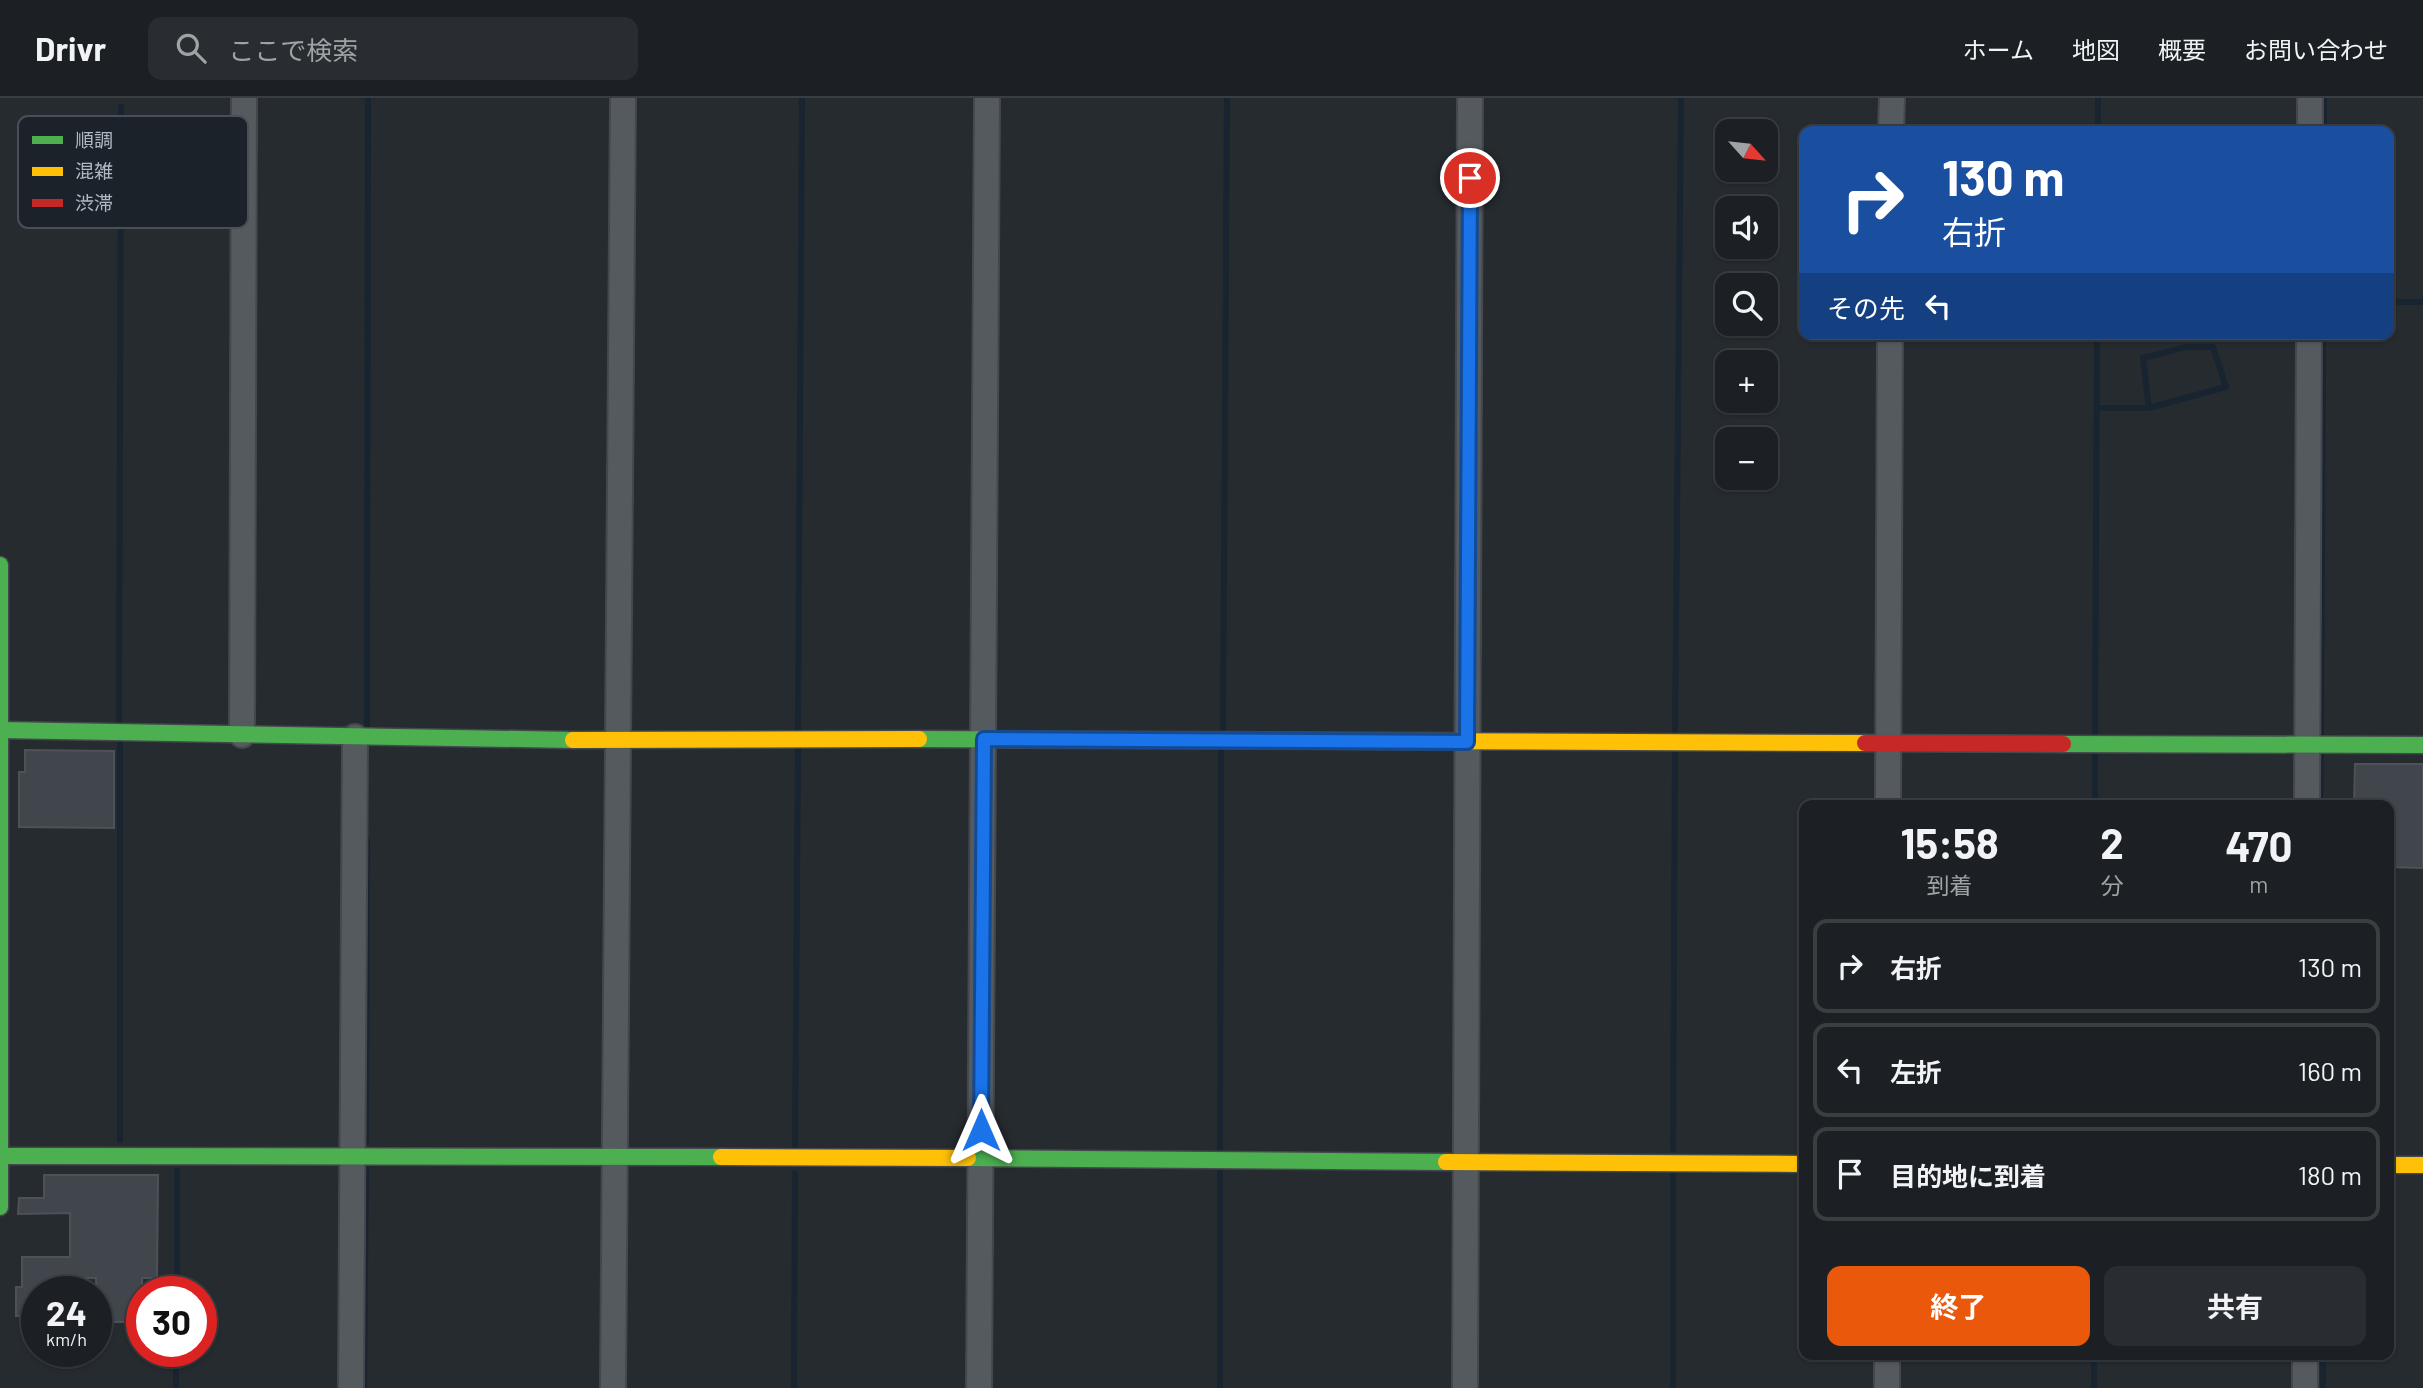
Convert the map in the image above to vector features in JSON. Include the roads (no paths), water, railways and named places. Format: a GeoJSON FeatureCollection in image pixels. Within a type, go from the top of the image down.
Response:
{"type":"FeatureCollection","features":[{"type":"Feature","properties":{"kind":"street"},"geometry":{"type":"LineString","coordinates":[[244,98],[244,116]]}},
{"type":"Feature","properties":{"kind":"street"},"geometry":{"type":"LineString","coordinates":[[613,1388],[623,98]]}},
{"type":"Feature","properties":{"kind":"street"},"geometry":{"type":"LineString","coordinates":[[979,1388],[987,98]]}},
{"type":"Feature","properties":{"kind":"street"},"geometry":{"type":"LineString","coordinates":[[1465,1388],[1470,98]]}},
{"type":"Feature","properties":{"kind":"street"},"geometry":{"type":"LineString","coordinates":[[1891,126],[1892,98]]}},
{"type":"Feature","properties":{"kind":"street"},"geometry":{"type":"LineString","coordinates":[[2310,98],[2310,126]]}},
{"type":"Feature","properties":{"kind":"street"},"geometry":{"type":"LineString","coordinates":[[242,734],[244,228]]}},
{"type":"Feature","properties":{"kind":"street"},"geometry":{"type":"LineString","coordinates":[[1888,800],[1890,340]]}},
{"type":"Feature","properties":{"kind":"street"},"geometry":{"type":"LineString","coordinates":[[2307,800],[2309,340]]}},
{"type":"Feature","properties":{"kind":"street"},"geometry":{"type":"LineString","coordinates":[[0,565],[0,1207]]}},
{"type":"Feature","properties":{"kind":"street"},"geometry":{"type":"LineString","coordinates":[[0,730],[618,741],[984,739],[2423,745]]}},
{"type":"Feature","properties":{"kind":"street"},"geometry":{"type":"LineString","coordinates":[[351,1388],[355,737]]}},
{"type":"Feature","properties":{"kind":"street"},"geometry":{"type":"LineString","coordinates":[[1,1156],[615,1156],[1799,1164]]}},
{"type":"Feature","properties":{"kind":"street"},"geometry":{"type":"LineString","coordinates":[[2394,1165],[2423,1165]]}},
{"type":"Feature","properties":{"kind":"street"},"geometry":{"type":"LineString","coordinates":[[1887,1360],[1887,1388]]}},
{"type":"Feature","properties":{"kind":"street"},"geometry":{"type":"LineString","coordinates":[[2305,1360],[2305,1388]]}},
{"type":"Feature","properties":{"kind":"waterway"},"geometry":{"type":"LineString","coordinates":[[367,726],[368,98]]}},
{"type":"Feature","properties":{"kind":"waterway"},"geometry":{"type":"LineString","coordinates":[[798,730],[802,98]]}},
{"type":"Feature","properties":{"kind":"waterway"},"geometry":{"type":"LineString","coordinates":[[1223,728],[1227,98]]}},
{"type":"Feature","properties":{"kind":"waterway"},"geometry":{"type":"LineString","coordinates":[[1675,731],[1681,98]]}},
{"type":"Feature","properties":{"kind":"waterway"},"geometry":{"type":"LineString","coordinates":[[2098,98],[2098,126]]}},
{"type":"Feature","properties":{"kind":"waterway"},"geometry":{"type":"LineString","coordinates":[[2324,98],[2324,126]]}},
{"type":"Feature","properties":{"kind":"waterway"},"geometry":{"type":"LineString","coordinates":[[121,107],[121,116]]}},
{"type":"Feature","properties":{"kind":"waterway"},"geometry":{"type":"LineString","coordinates":[[119,721],[121,228]]}},
{"type":"Feature","properties":{"kind":"waterway"},"geometry":{"type":"LineString","coordinates":[[2394,302],[2423,302]]}},
{"type":"Feature","properties":{"kind":"waterway"},"geometry":{"type":"LineString","coordinates":[[2095,734],[2097,340]]}},
{"type":"Feature","properties":{"kind":"waterway"},"geometry":{"type":"LineString","coordinates":[[2321,735],[2323,340]]}},
{"type":"Feature","properties":{"kind":"waterway"},"geometry":{"type":"LineString","coordinates":[[2097,408],[2149,408],[2226,387],[2213,347],[2186,347],[2143,358],[2149,408]]}},
{"type":"Feature","properties":{"kind":"waterway"},"geometry":{"type":"LineString","coordinates":[[120,743],[120,1140]]}},
{"type":"Feature","properties":{"kind":"waterway"},"geometry":{"type":"LineString","coordinates":[[795,1147],[798,750]]}},
{"type":"Feature","properties":{"kind":"waterway"},"geometry":{"type":"LineString","coordinates":[[1220,1148],[1221,751]]}},
{"type":"Feature","properties":{"kind":"waterway"},"geometry":{"type":"LineString","coordinates":[[1673,1149],[1675,752]]}},
{"type":"Feature","properties":{"kind":"waterway"},"geometry":{"type":"LineString","coordinates":[[2095,753],[2095,800]]}},
{"type":"Feature","properties":{"kind":"waterway"},"geometry":{"type":"LineString","coordinates":[[2320,800],[2321,755]]}},
{"type":"Feature","properties":{"kind":"waterway"},"geometry":{"type":"LineString","coordinates":[[366,1142],[367,840]]}},
{"type":"Feature","properties":{"kind":"waterway"},"geometry":{"type":"LineString","coordinates":[[364,1388],[366,1169]]}},
{"type":"Feature","properties":{"kind":"waterway"},"geometry":{"type":"LineString","coordinates":[[177,1171],[177,1276]]}},
{"type":"Feature","properties":{"kind":"waterway"},"geometry":{"type":"LineString","coordinates":[[794,1388],[795,1173]]}},
{"type":"Feature","properties":{"kind":"waterway"},"geometry":{"type":"LineString","coordinates":[[1220,1173],[1220,1388]]}},
{"type":"Feature","properties":{"kind":"waterway"},"geometry":{"type":"LineString","coordinates":[[1673,1175],[1673,1388]]}},
{"type":"Feature","properties":{"kind":"waterway"},"geometry":{"type":"LineString","coordinates":[[2094,1360],[2094,1388]]}},
{"type":"Feature","properties":{"kind":"waterway"},"geometry":{"type":"LineString","coordinates":[[2323,1360],[2323,1388]]}},
{"type":"Feature","properties":{"kind":"waterway"},"geometry":{"type":"LineString","coordinates":[[176,1367],[176,1388]]}}]}
